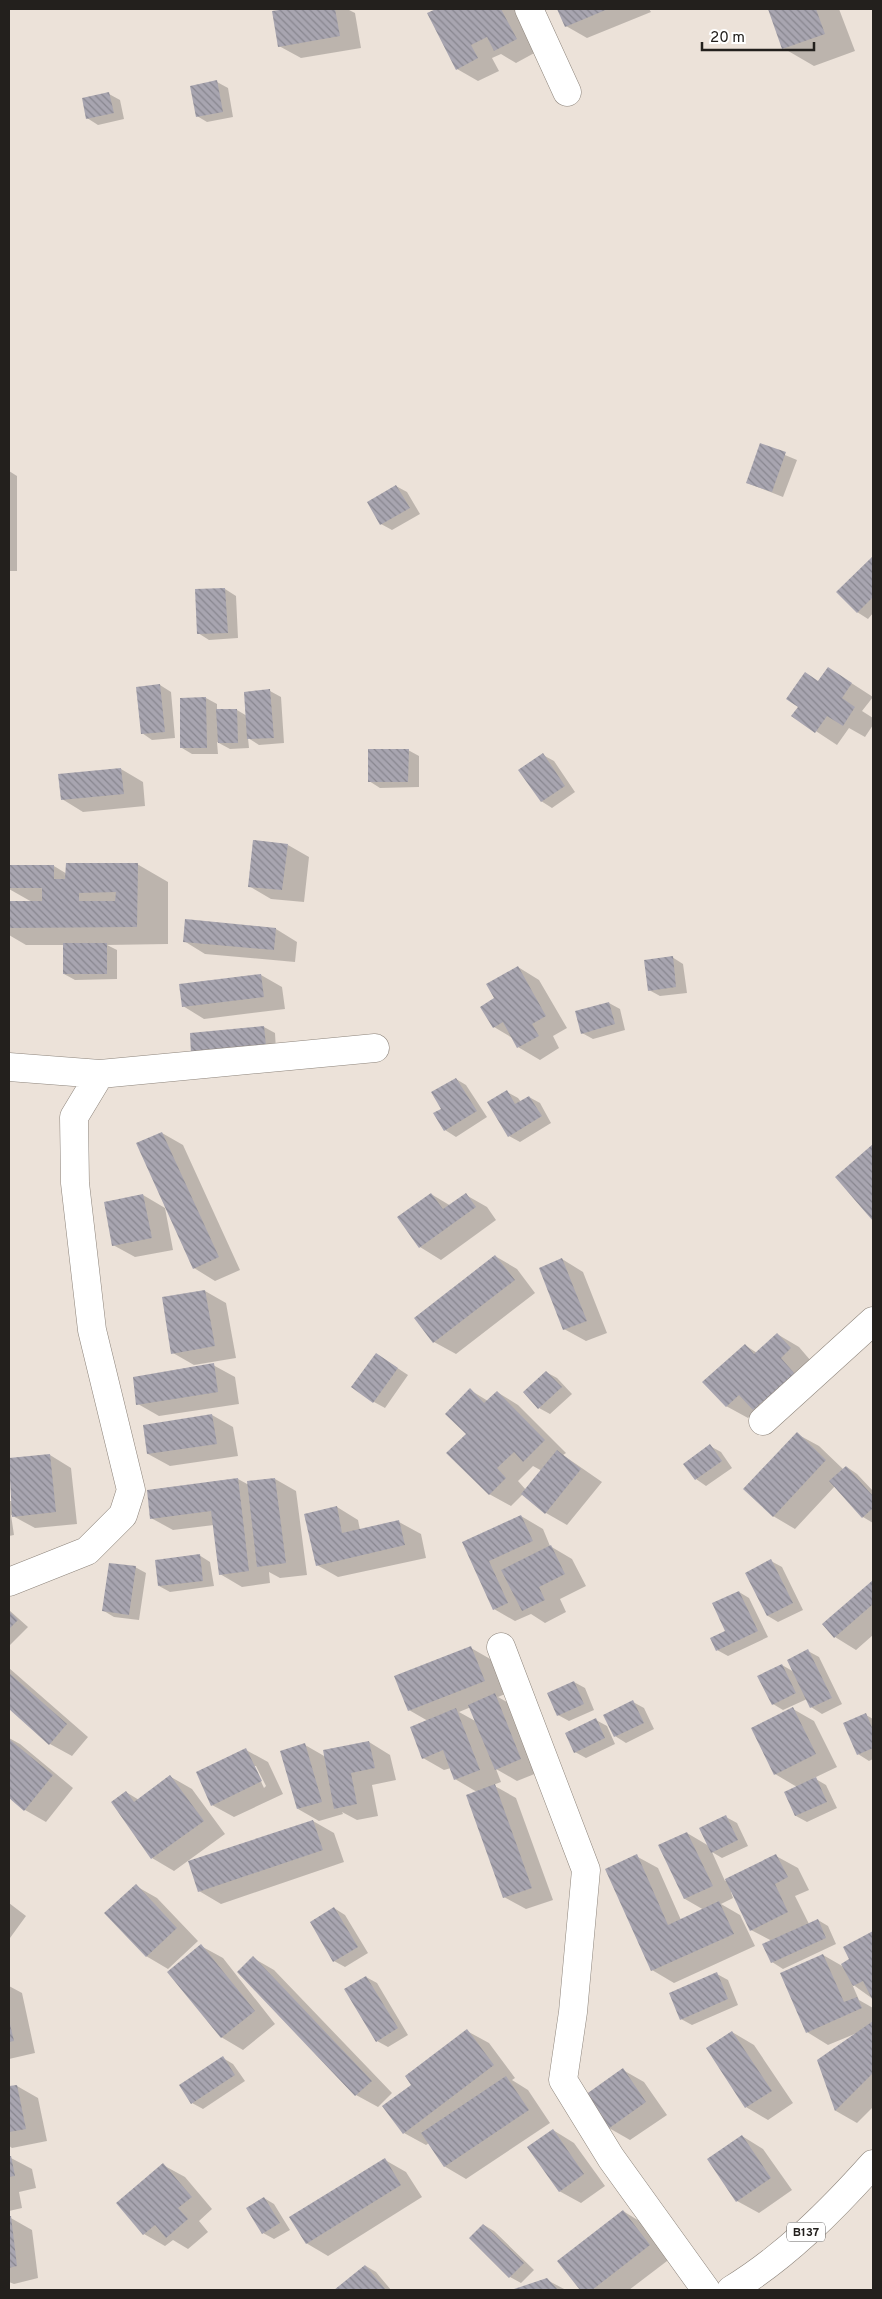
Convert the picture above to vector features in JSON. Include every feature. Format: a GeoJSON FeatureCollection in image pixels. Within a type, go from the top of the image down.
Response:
{"type":"FeatureCollection","features":[{"type":"Feature","properties":{"kind":"street"},"geometry":{"type":"LineString","coordinates":[[529,9],[567,92]]}},
{"type":"Feature","properties":{"kind":"street"},"geometry":{"type":"LineString","coordinates":[[9,1067],[100,1074],[375,1048]]}},
{"type":"Feature","properties":{"kind":"street"},"geometry":{"type":"LineString","coordinates":[[9,1582],[87,1551],[124,1515],[131,1490],[92,1330],[75,1183],[74,1117],[100,1074]]}},
{"type":"Feature","properties":{"kind":"street"},"geometry":{"type":"LineString","coordinates":[[763,1421],[873,1321]]}},
{"type":"Feature","properties":{"kind":"street"},"geometry":{"type":"LineString","coordinates":[[502,1647],[586,1870],[573,2012],[563,2080],[611,2158],[706,2290]]}},
{"type":"Feature","properties":{"kind":"street","name":"B137"},"geometry":{"type":"LineString","coordinates":[[731,2290],[753,2277],[830,2212],[873,2164]]}},
{"type":"Feature","properties":{"kind":"building"},"geometry":{"type":"Polygon","coordinates":[[[286,9],[335,9],[340,36],[278,47],[272,11],[286,9]]]}},
{"type":"Feature","properties":{"kind":"building"},"geometry":{"type":"Polygon","coordinates":[[[436,9],[501,9],[517,39],[494,51],[487,37],[471,45],[478,58],[456,70],[427,13],[436,9]]]}},
{"type":"Feature","properties":{"kind":"building"},"geometry":{"type":"Polygon","coordinates":[[[557,9],[608,9],[565,27],[557,9]]]}},
{"type":"Feature","properties":{"kind":"building"},"geometry":{"type":"Polygon","coordinates":[[[768,9],[816,9],[825,34],[782,49],[768,9]]]}},
{"type":"Feature","properties":{"kind":"building"},"geometry":{"type":"Polygon","coordinates":[[[217,80],[223,112],[196,117],[190,86],[217,80]]]}},
{"type":"Feature","properties":{"kind":"building"},"geometry":{"type":"Polygon","coordinates":[[[109,92],[114,113],[86,119],[82,98],[109,92]]]}},
{"type":"Feature","properties":{"kind":"building"},"geometry":{"type":"Polygon","coordinates":[[[760,443],[786,452],[772,492],[746,483],[760,443]]]}},
{"type":"Feature","properties":{"kind":"building"},"geometry":{"type":"Polygon","coordinates":[[[396,485],[410,508],[380,525],[367,502],[396,485]]]}},
{"type":"Feature","properties":{"kind":"building"},"geometry":{"type":"Polygon","coordinates":[[[872,557],[873,597],[857,613],[836,592],[872,557]]]}},
{"type":"Feature","properties":{"kind":"building"},"geometry":{"type":"Polygon","coordinates":[[[225,588],[228,633],[197,634],[195,589],[225,588]]]}},
{"type":"Feature","properties":{"kind":"building"},"geometry":{"type":"Polygon","coordinates":[[[828,667],[852,683],[842,698],[855,707],[843,726],[827,716],[815,733],[791,716],[798,707],[786,699],[805,672],[818,681],[828,667]]]}},
{"type":"Feature","properties":{"kind":"building"},"geometry":{"type":"Polygon","coordinates":[[[160,684],[165,732],[141,734],[136,687],[160,684]]]}},
{"type":"Feature","properties":{"kind":"building"},"geometry":{"type":"Polygon","coordinates":[[[270,689],[274,738],[247,739],[244,692],[270,689]]]}},
{"type":"Feature","properties":{"kind":"building"},"geometry":{"type":"Polygon","coordinates":[[[206,697],[207,748],[180,748],[180,698],[206,697]]]}},
{"type":"Feature","properties":{"kind":"building"},"geometry":{"type":"Polygon","coordinates":[[[216,709],[237,709],[238,743],[218,743],[216,709]]]}},
{"type":"Feature","properties":{"kind":"building"},"geometry":{"type":"Polygon","coordinates":[[[368,749],[409,749],[408,782],[368,782],[368,749]]]}},
{"type":"Feature","properties":{"kind":"building"},"geometry":{"type":"Polygon","coordinates":[[[543,753],[565,786],[541,802],[518,770],[543,753]]]}},
{"type":"Feature","properties":{"kind":"building"},"geometry":{"type":"Polygon","coordinates":[[[121,768],[124,794],[61,800],[58,774],[121,768]]]}},
{"type":"Feature","properties":{"kind":"building"},"geometry":{"type":"Polygon","coordinates":[[[253,840],[288,844],[282,890],[248,887],[253,840]]]}},
{"type":"Feature","properties":{"kind":"building"},"geometry":{"type":"Polygon","coordinates":[[[66,863],[138,863],[137,927],[9,928],[9,901],[42,901],[42,888],[9,888],[9,865],[54,865],[54,879],[65,879],[66,863]],[[116,892],[79,893],[79,901],[115,901],[116,892]]]}},
{"type":"Feature","properties":{"kind":"building"},"geometry":{"type":"Polygon","coordinates":[[[185,919],[276,928],[274,950],[183,942],[185,919]]]}},
{"type":"Feature","properties":{"kind":"building"},"geometry":{"type":"Polygon","coordinates":[[[63,943],[107,943],[107,974],[63,974],[63,943]]]}},
{"type":"Feature","properties":{"kind":"building"},"geometry":{"type":"Polygon","coordinates":[[[673,956],[676,987],[648,991],[644,960],[673,956]]]}},
{"type":"Feature","properties":{"kind":"building"},"geometry":{"type":"Polygon","coordinates":[[[518,966],[546,1016],[532,1024],[539,1036],[517,1048],[503,1022],[493,1028],[480,1007],[494,998],[486,984],[518,966]]]}},
{"type":"Feature","properties":{"kind":"building"},"geometry":{"type":"Polygon","coordinates":[[[261,974],[264,997],[182,1007],[179,984],[261,974]]]}},
{"type":"Feature","properties":{"kind":"building"},"geometry":{"type":"Polygon","coordinates":[[[609,1002],[615,1024],[581,1034],[575,1011],[609,1002]]]}},
{"type":"Feature","properties":{"kind":"building"},"geometry":{"type":"Polygon","coordinates":[[[264,1026],[266,1046],[191,1054],[190,1033],[264,1026]]]}},
{"type":"Feature","properties":{"kind":"building"},"geometry":{"type":"Polygon","coordinates":[[[456,1078],[477,1111],[444,1131],[433,1113],[441,1109],[431,1092],[456,1078]]]}},
{"type":"Feature","properties":{"kind":"building"},"geometry":{"type":"Polygon","coordinates":[[[507,1090],[515,1104],[529,1096],[542,1116],[508,1137],[487,1102],[507,1090]]]}},
{"type":"Feature","properties":{"kind":"building"},"geometry":{"type":"Polygon","coordinates":[[[162,1132],[219,1257],[193,1269],[136,1143],[162,1132]]]}},
{"type":"Feature","properties":{"kind":"building"},"geometry":{"type":"Polygon","coordinates":[[[873,1144],[873,1221],[835,1177],[873,1144]]]}},
{"type":"Feature","properties":{"kind":"building"},"geometry":{"type":"Polygon","coordinates":[[[431,1193],[443,1209],[466,1193],[476,1207],[419,1248],[397,1217],[431,1193]]]}},
{"type":"Feature","properties":{"kind":"building"},"geometry":{"type":"Polygon","coordinates":[[[143,1194],[152,1238],[112,1246],[104,1202],[143,1194]]]}},
{"type":"Feature","properties":{"kind":"building"},"geometry":{"type":"Polygon","coordinates":[[[495,1255],[515,1280],[433,1343],[414,1318],[495,1255]]]}},
{"type":"Feature","properties":{"kind":"building"},"geometry":{"type":"Polygon","coordinates":[[[562,1258],[587,1321],[563,1330],[539,1268],[562,1258]]]}},
{"type":"Feature","properties":{"kind":"building"},"geometry":{"type":"Polygon","coordinates":[[[205,1290],[215,1346],[171,1354],[162,1297],[205,1290]]]}},
{"type":"Feature","properties":{"kind":"building"},"geometry":{"type":"Polygon","coordinates":[[[777,1333],[791,1348],[781,1358],[795,1374],[753,1410],[739,1395],[726,1407],[702,1382],[745,1344],[754,1354],[777,1333]]]}},
{"type":"Feature","properties":{"kind":"building"},"geometry":{"type":"Polygon","coordinates":[[[376,1353],[398,1368],[373,1403],[351,1387],[376,1353]]]}},
{"type":"Feature","properties":{"kind":"building"},"geometry":{"type":"Polygon","coordinates":[[[214,1363],[218,1392],[136,1405],[133,1377],[214,1363]]]}},
{"type":"Feature","properties":{"kind":"building"},"geometry":{"type":"Polygon","coordinates":[[[546,1371],[562,1387],[538,1409],[523,1392],[546,1371]]]}},
{"type":"Feature","properties":{"kind":"building"},"geometry":{"type":"Polygon","coordinates":[[[470,1388],[484,1403],[497,1391],[545,1440],[523,1462],[514,1452],[497,1468],[506,1478],[489,1495],[446,1453],[466,1434],[445,1414],[470,1388]]]}},
{"type":"Feature","properties":{"kind":"building"},"geometry":{"type":"Polygon","coordinates":[[[212,1414],[217,1444],[147,1454],[143,1425],[212,1414]]]}},
{"type":"Feature","properties":{"kind":"building"},"geometry":{"type":"Polygon","coordinates":[[[797,1432],[826,1460],[773,1517],[743,1489],[797,1432]]]}},
{"type":"Feature","properties":{"kind":"building"},"geometry":{"type":"Polygon","coordinates":[[[710,1444],[722,1461],[695,1480],[683,1464],[710,1444]]]}},
{"type":"Feature","properties":{"kind":"building"},"geometry":{"type":"Polygon","coordinates":[[[557,1450],[581,1469],[545,1514],[521,1494],[557,1450]]]}},
{"type":"Feature","properties":{"kind":"building"},"geometry":{"type":"Polygon","coordinates":[[[50,1454],[56,1512],[12,1517],[9,1458],[50,1454]]]}},
{"type":"Feature","properties":{"kind":"building"},"geometry":{"type":"Polygon","coordinates":[[[846,1466],[873,1496],[873,1508],[862,1518],[829,1481],[846,1466]]]}},
{"type":"Feature","properties":{"kind":"building"},"geometry":{"type":"Polygon","coordinates":[[[238,1478],[249,1571],[219,1575],[211,1511],[150,1519],[147,1490],[238,1478]]]}},
{"type":"Feature","properties":{"kind":"building"},"geometry":{"type":"Polygon","coordinates":[[[275,1478],[286,1563],[257,1567],[247,1481],[275,1478]]]}},
{"type":"Feature","properties":{"kind":"building"},"geometry":{"type":"Polygon","coordinates":[[[337,1506],[342,1533],[399,1520],[405,1545],[316,1566],[304,1514],[337,1506]]]}},
{"type":"Feature","properties":{"kind":"building"},"geometry":{"type":"Polygon","coordinates":[[[521,1515],[533,1541],[489,1561],[508,1603],[493,1610],[462,1542],[521,1515]]]}},
{"type":"Feature","properties":{"kind":"building"},"geometry":{"type":"Polygon","coordinates":[[[551,1545],[565,1574],[539,1587],[545,1600],[522,1611],[501,1570],[551,1545]]]}},
{"type":"Feature","properties":{"kind":"building"},"geometry":{"type":"Polygon","coordinates":[[[200,1554],[203,1581],[158,1586],[155,1560],[200,1554]]]}},
{"type":"Feature","properties":{"kind":"building"},"geometry":{"type":"Polygon","coordinates":[[[771,1559],[793,1603],[767,1616],[745,1573],[771,1559]]]}},
{"type":"Feature","properties":{"kind":"building"},"geometry":{"type":"Polygon","coordinates":[[[109,1563],[136,1566],[129,1615],[102,1611],[109,1563]]]}},
{"type":"Feature","properties":{"kind":"building"},"geometry":{"type":"Polygon","coordinates":[[[873,1580],[873,1604],[834,1638],[822,1624],[873,1580]]]}},
{"type":"Feature","properties":{"kind":"building"},"geometry":{"type":"Polygon","coordinates":[[[739,1591],[758,1631],[716,1651],[710,1638],[725,1631],[712,1603],[739,1591]]]}},
{"type":"Feature","properties":{"kind":"building"},"geometry":{"type":"Polygon","coordinates":[[[9,1611],[18,1620],[9,1629],[9,1611]]]}},
{"type":"Feature","properties":{"kind":"building"},"geometry":{"type":"Polygon","coordinates":[[[471,1646],[485,1681],[408,1711],[394,1676],[471,1646]]]}},
{"type":"Feature","properties":{"kind":"building"},"geometry":{"type":"Polygon","coordinates":[[[808,1649],[832,1698],[810,1708],[787,1660],[808,1649]]]}},
{"type":"Feature","properties":{"kind":"building"},"geometry":{"type":"Polygon","coordinates":[[[782,1664],[796,1693],[772,1705],[757,1676],[782,1664]]]}},
{"type":"Feature","properties":{"kind":"building"},"geometry":{"type":"Polygon","coordinates":[[[9,1673],[67,1724],[49,1745],[9,1709],[9,1673]]]}},
{"type":"Feature","properties":{"kind":"building"},"geometry":{"type":"Polygon","coordinates":[[[574,1681],[584,1704],[557,1716],[547,1693],[574,1681]]]}},
{"type":"Feature","properties":{"kind":"building"},"geometry":{"type":"Polygon","coordinates":[[[495,1693],[521,1759],[495,1770],[468,1705],[495,1693]]]}},
{"type":"Feature","properties":{"kind":"building"},"geometry":{"type":"Polygon","coordinates":[[[633,1700],[644,1723],[614,1737],[603,1715],[633,1700]]]}},
{"type":"Feature","properties":{"kind":"building"},"geometry":{"type":"Polygon","coordinates":[[[793,1707],[816,1754],[774,1775],[751,1728],[793,1707]]]}},
{"type":"Feature","properties":{"kind":"building"},"geometry":{"type":"Polygon","coordinates":[[[456,1708],[480,1770],[454,1780],[443,1750],[422,1759],[410,1727],[456,1708]]]}},
{"type":"Feature","properties":{"kind":"building"},"geometry":{"type":"Polygon","coordinates":[[[866,1713],[873,1730],[873,1748],[857,1755],[843,1723],[866,1713]]]}},
{"type":"Feature","properties":{"kind":"building"},"geometry":{"type":"Polygon","coordinates":[[[596,1718],[605,1738],[574,1753],[565,1733],[596,1718]]]}},
{"type":"Feature","properties":{"kind":"building"},"geometry":{"type":"Polygon","coordinates":[[[9,1739],[53,1775],[24,1811],[9,1798],[9,1739]]]}},
{"type":"Feature","properties":{"kind":"building"},"geometry":{"type":"Polygon","coordinates":[[[369,1741],[375,1768],[351,1773],[357,1804],[334,1809],[323,1750],[369,1741]]]}},
{"type":"Feature","properties":{"kind":"building"},"geometry":{"type":"Polygon","coordinates":[[[305,1743],[322,1802],[297,1809],[280,1751],[305,1743]]]}},
{"type":"Feature","properties":{"kind":"building"},"geometry":{"type":"Polygon","coordinates":[[[246,1748],[262,1781],[211,1806],[196,1772],[246,1748]]]}},
{"type":"Feature","properties":{"kind":"building"},"geometry":{"type":"Polygon","coordinates":[[[170,1775],[204,1821],[151,1859],[111,1802],[126,1791],[134,1802],[170,1775]]]}},
{"type":"Feature","properties":{"kind":"building"},"geometry":{"type":"Polygon","coordinates":[[[816,1777],[827,1802],[795,1816],[784,1792],[816,1777]]]}},
{"type":"Feature","properties":{"kind":"building"},"geometry":{"type":"Polygon","coordinates":[[[495,1784],[532,1888],[503,1898],[466,1795],[495,1784]]]}},
{"type":"Feature","properties":{"kind":"building"},"geometry":{"type":"Polygon","coordinates":[[[726,1815],[738,1840],[711,1853],[699,1828],[726,1815]]]}},
{"type":"Feature","properties":{"kind":"building"},"geometry":{"type":"Polygon","coordinates":[[[313,1820],[323,1850],[198,1892],[188,1861],[313,1820]]]}},
{"type":"Feature","properties":{"kind":"building"},"geometry":{"type":"Polygon","coordinates":[[[687,1832],[713,1886],[684,1899],[658,1845],[687,1832]]]}},
{"type":"Feature","properties":{"kind":"building"},"geometry":{"type":"Polygon","coordinates":[[[637,1854],[668,1925],[719,1901],[734,1934],[651,1971],[605,1869],[637,1854]]]}},
{"type":"Feature","properties":{"kind":"building"},"geometry":{"type":"Polygon","coordinates":[[[776,1854],[788,1877],[775,1884],[788,1912],[750,1931],[725,1879],[776,1854]]]}},
{"type":"Feature","properties":{"kind":"building"},"geometry":{"type":"Polygon","coordinates":[[[136,1884],[177,1928],[146,1957],[104,1913],[136,1884]]]}},
{"type":"Feature","properties":{"kind":"building"},"geometry":{"type":"Polygon","coordinates":[[[334,1907],[358,1947],[333,1962],[310,1922],[334,1907]]]}},
{"type":"Feature","properties":{"kind":"building"},"geometry":{"type":"Polygon","coordinates":[[[818,1919],[826,1938],[771,1963],[762,1944],[818,1919]]]}},
{"type":"Feature","properties":{"kind":"building"},"geometry":{"type":"Polygon","coordinates":[[[873,1931],[873,2001],[863,1981],[853,1986],[841,1964],[849,1959],[843,1947],[873,1931]]]}},
{"type":"Feature","properties":{"kind":"building"},"geometry":{"type":"Polygon","coordinates":[[[201,1944],[255,2011],[221,2038],[167,1972],[201,1944]]]}},
{"type":"Feature","properties":{"kind":"building"},"geometry":{"type":"Polygon","coordinates":[[[823,1954],[844,2002],[857,1997],[862,2008],[806,2033],[780,1973],[823,1954]]]}},
{"type":"Feature","properties":{"kind":"building"},"geometry":{"type":"Polygon","coordinates":[[[253,1956],[372,2081],[355,2096],[237,1972],[253,1956]]]}},
{"type":"Feature","properties":{"kind":"building"},"geometry":{"type":"Polygon","coordinates":[[[717,1972],[728,1999],[680,2020],[669,1993],[717,1972]]]}},
{"type":"Feature","properties":{"kind":"building"},"geometry":{"type":"Polygon","coordinates":[[[366,1976],[398,2028],[376,2042],[344,1989],[366,1976]]]}},
{"type":"Feature","properties":{"kind":"building"},"geometry":{"type":"Polygon","coordinates":[[[9,2020],[14,2041],[9,2042],[9,2020]]]}},
{"type":"Feature","properties":{"kind":"building"},"geometry":{"type":"Polygon","coordinates":[[[873,2021],[873,2073],[835,2111],[817,2060],[873,2021]]]}},
{"type":"Feature","properties":{"kind":"building"},"geometry":{"type":"Polygon","coordinates":[[[467,2029],[494,2065],[403,2134],[382,2106],[411,2085],[405,2076],[467,2029]]]}},
{"type":"Feature","properties":{"kind":"building"},"geometry":{"type":"Polygon","coordinates":[[[732,2031],[772,2091],[745,2108],[706,2048],[732,2031]]]}},
{"type":"Feature","properties":{"kind":"building"},"geometry":{"type":"Polygon","coordinates":[[[223,2056],[235,2075],[191,2104],[179,2085],[223,2056]]]}},
{"type":"Feature","properties":{"kind":"building"},"geometry":{"type":"Polygon","coordinates":[[[623,2068],[646,2102],[608,2129],[585,2095],[623,2068]]]}},
{"type":"Feature","properties":{"kind":"building"},"geometry":{"type":"Polygon","coordinates":[[[506,2076],[529,2110],[444,2167],[421,2133],[506,2076]]]}},
{"type":"Feature","properties":{"kind":"building"},"geometry":{"type":"Polygon","coordinates":[[[17,2085],[26,2129],[9,2132],[9,2086],[17,2085]]]}},
{"type":"Feature","properties":{"kind":"building"},"geometry":{"type":"Polygon","coordinates":[[[553,2129],[584,2174],[559,2192],[527,2147],[553,2129]]]}},
{"type":"Feature","properties":{"kind":"building"},"geometry":{"type":"Polygon","coordinates":[[[742,2135],[771,2178],[736,2202],[707,2159],[742,2135]]]}},
{"type":"Feature","properties":{"kind":"building"},"geometry":{"type":"Polygon","coordinates":[[[9,2156],[11,2156],[15,2176],[9,2177],[9,2156]]]}},
{"type":"Feature","properties":{"kind":"building"},"geometry":{"type":"Polygon","coordinates":[[[385,2158],[401,2185],[306,2244],[289,2217],[385,2158]]]}},
{"type":"Feature","properties":{"kind":"building"},"geometry":{"type":"Polygon","coordinates":[[[163,2163],[192,2197],[178,2208],[188,2219],[166,2238],[155,2225],[143,2235],[116,2203],[163,2163]]]}},
{"type":"Feature","properties":{"kind":"building"},"geometry":{"type":"Polygon","coordinates":[[[264,2197],[280,2223],[262,2234],[246,2208],[264,2197]]]}},
{"type":"Feature","properties":{"kind":"building"},"geometry":{"type":"Polygon","coordinates":[[[623,2210],[650,2245],[592,2290],[580,2290],[557,2261],[623,2210]]]}},
{"type":"Feature","properties":{"kind":"building"},"geometry":{"type":"Polygon","coordinates":[[[9,2216],[11,2216],[17,2266],[9,2268],[9,2216]]]}},
{"type":"Feature","properties":{"kind":"building"},"geometry":{"type":"Polygon","coordinates":[[[483,2224],[524,2263],[509,2278],[469,2238],[483,2224]]]}},
{"type":"Feature","properties":{"kind":"building"},"geometry":{"type":"Polygon","coordinates":[[[365,2265],[386,2290],[334,2290],[365,2265]]]}},
{"type":"Feature","properties":{"kind":"building"},"geometry":{"type":"Polygon","coordinates":[[[547,2278],[558,2290],[511,2290],[547,2278]]]}}]}
